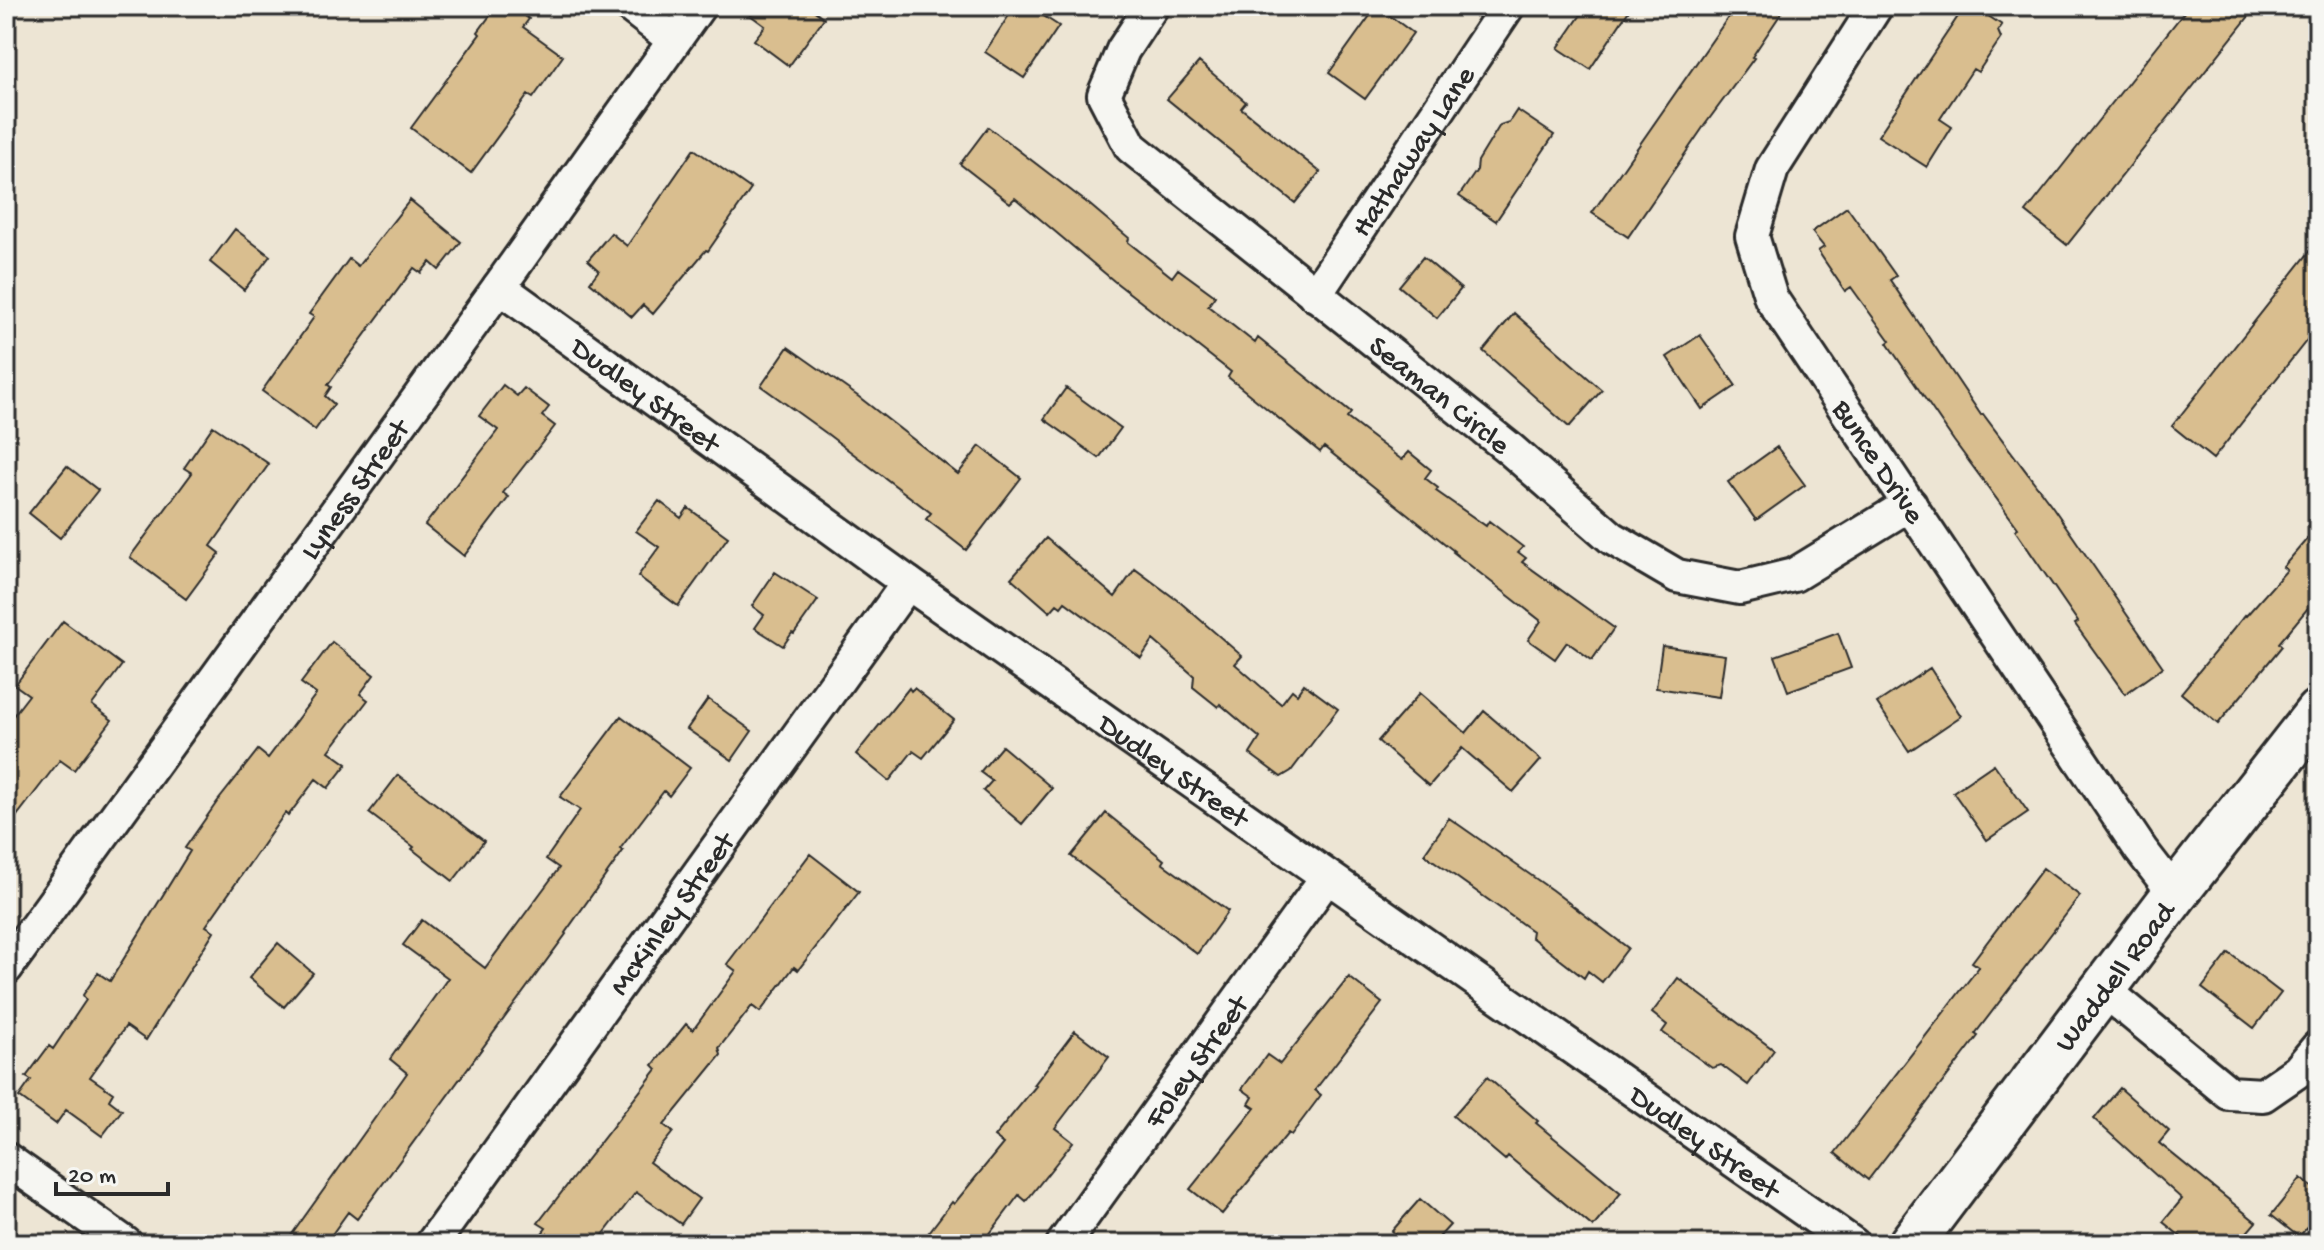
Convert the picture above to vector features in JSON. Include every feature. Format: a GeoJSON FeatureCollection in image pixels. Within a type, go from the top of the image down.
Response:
{"type":"FeatureCollection","features":[{"type":"Feature","properties":{"kind":"street"},"geometry":{"type":"LineString","coordinates":[[630,6],[674,40]]}},
{"type":"Feature","properties":{"kind":"street","name":"Lyness Street"},"geometry":{"type":"LineString","coordinates":[[6,968],[699,6]]}},
{"type":"Feature","properties":{"kind":"street","name":"Seaman Circle"},"geometry":{"type":"LineString","coordinates":[[1152,6],[1123,50],[1104,95],[1131,147],[1510,449],[1612,538],[1677,576],[1740,588],[1794,575],[1910,504]]}},
{"type":"Feature","properties":{"kind":"street","name":"Hathaway Lane"},"geometry":{"type":"LineString","coordinates":[[1315,295],[1508,6]]}},
{"type":"Feature","properties":{"kind":"street","name":"Bunce Drive"},"geometry":{"type":"LineString","coordinates":[[1876,6],[1772,169],[1752,236],[1771,298],[2141,850],[2175,894]]}},
{"type":"Feature","properties":{"kind":"street","name":"Dudley Street"},"geometry":{"type":"LineString","coordinates":[[499,287],[908,583],[1853,1244]]}},
{"type":"Feature","properties":{"kind":"street","name":"McKinley Street"},"geometry":{"type":"LineString","coordinates":[[432,1244],[908,583]]}},
{"type":"Feature","properties":{"kind":"street","name":"Waddell Road"},"geometry":{"type":"LineString","coordinates":[[1911,1244],[2175,894],[2316,717]]}},
{"type":"Feature","properties":{"kind":"street","name":"Foley Street"},"geometry":{"type":"LineString","coordinates":[[1063,1244],[1327,877]]}},
{"type":"Feature","properties":{"kind":"street"},"geometry":{"type":"LineString","coordinates":[[2103,989],[2229,1093],[2263,1095],[2298,1071],[2318,1047]]}},
{"type":"Feature","properties":{"kind":"street"},"geometry":{"type":"LineString","coordinates":[[6,1159],[126,1244]]}},
{"type":"Feature","properties":{"kind":"building"},"geometry":{"type":"Polygon","coordinates":[[[497,6],[511,6],[529,19],[523,27],[563,56],[533,98],[528,95],[471,173],[411,128],[497,6]]]}},
{"type":"Feature","properties":{"kind":"building"},"geometry":{"type":"Polygon","coordinates":[[[738,6],[808,6],[824,18],[789,66],[754,40],[765,26],[738,6]]]}},
{"type":"Feature","properties":{"kind":"building"},"geometry":{"type":"Polygon","coordinates":[[[1015,6],[1028,6],[1059,26],[1024,78],[985,52],[1015,6]]]}},
{"type":"Feature","properties":{"kind":"building"},"geometry":{"type":"Polygon","coordinates":[[[1377,6],[1413,33],[1365,99],[1329,73],[1377,6]]]}},
{"type":"Feature","properties":{"kind":"building"},"geometry":{"type":"Polygon","coordinates":[[[1587,6],[1632,6],[1590,69],[1558,48],[1587,6]]]}},
{"type":"Feature","properties":{"kind":"building"},"geometry":{"type":"Polygon","coordinates":[[[1736,6],[1786,6],[1754,58],[1628,237],[1592,213],[1736,6]]]}},
{"type":"Feature","properties":{"kind":"building"},"geometry":{"type":"Polygon","coordinates":[[[1965,6],[1973,6],[2002,25],[1998,31],[2001,38],[1978,72],[1973,69],[1940,119],[1952,127],[1927,167],[1878,136],[1965,6]]]}},
{"type":"Feature","properties":{"kind":"building"},"geometry":{"type":"Polygon","coordinates":[[[2189,6],[2257,6],[2067,245],[2026,212],[2189,6]]]}},
{"type":"Feature","properties":{"kind":"building"},"geometry":{"type":"Polygon","coordinates":[[[1199,62],[1246,102],[1241,108],[1320,172],[1295,203],[1167,99],[1199,62]]]}},
{"type":"Feature","properties":{"kind":"building"},"geometry":{"type":"Polygon","coordinates":[[[1517,110],[1554,135],[1496,221],[1459,196],[1477,170],[1478,161],[1500,125],[1509,122],[1517,110]]]}},
{"type":"Feature","properties":{"kind":"building"},"geometry":{"type":"Polygon","coordinates":[[[988,127],[1090,205],[1129,238],[1128,242],[1172,277],[1178,269],[1215,296],[1208,306],[1255,343],[1258,338],[1351,413],[1347,418],[1402,460],[1409,452],[1431,470],[1425,478],[1438,488],[1436,491],[1486,526],[1489,521],[1523,547],[1518,552],[1526,558],[1522,562],[1614,628],[1592,660],[1567,642],[1555,659],[1528,640],[1541,621],[1324,447],[1320,452],[1228,377],[1231,372],[1114,281],[1015,198],[1010,203],[960,164],[988,127]]]}},
{"type":"Feature","properties":{"kind":"building"},"geometry":{"type":"Polygon","coordinates":[[[694,149],[751,189],[708,251],[653,314],[643,305],[632,317],[590,282],[599,270],[588,260],[611,233],[627,246],[694,149]]]}},
{"type":"Feature","properties":{"kind":"building"},"geometry":{"type":"Polygon","coordinates":[[[410,200],[461,242],[439,270],[430,262],[421,273],[414,268],[328,385],[331,387],[325,396],[334,404],[315,430],[262,391],[314,317],[309,314],[349,259],[358,266],[410,200]]]}},
{"type":"Feature","properties":{"kind":"building"},"geometry":{"type":"Polygon","coordinates":[[[1847,207],[1896,276],[1890,280],[1981,415],[2052,506],[2163,667],[2125,694],[2075,624],[2078,622],[2015,530],[2018,528],[1887,343],[1890,341],[1851,287],[1845,291],[1818,251],[1824,247],[1812,232],[1847,207]]]}},
{"type":"Feature","properties":{"kind":"building"},"geometry":{"type":"Polygon","coordinates":[[[235,229],[270,256],[244,290],[210,262],[235,229]]]}},
{"type":"Feature","properties":{"kind":"building"},"geometry":{"type":"Polygon","coordinates":[[[2318,241],[2318,326],[2213,459],[2172,426],[2318,241]]]}},
{"type":"Feature","properties":{"kind":"building"},"geometry":{"type":"Polygon","coordinates":[[[1423,257],[1461,289],[1437,318],[1399,286],[1423,257]]]}},
{"type":"Feature","properties":{"kind":"building"},"geometry":{"type":"Polygon","coordinates":[[[1514,313],[1602,390],[1569,427],[1483,351],[1514,313]]]}},
{"type":"Feature","properties":{"kind":"building"},"geometry":{"type":"Polygon","coordinates":[[[1700,335],[1736,386],[1702,409],[1667,357],[1700,335]]]}},
{"type":"Feature","properties":{"kind":"building"},"geometry":{"type":"Polygon","coordinates":[[[788,347],[859,397],[958,474],[980,446],[1021,478],[966,550],[926,519],[931,513],[761,386],[788,347]]]}},
{"type":"Feature","properties":{"kind":"building"},"geometry":{"type":"Polygon","coordinates":[[[503,385],[517,396],[524,388],[549,407],[542,416],[555,426],[503,493],[509,497],[464,556],[425,525],[498,430],[479,416],[503,385]]]}},
{"type":"Feature","properties":{"kind":"building"},"geometry":{"type":"Polygon","coordinates":[[[1066,388],[1121,428],[1099,458],[1044,419],[1066,388]]]}},
{"type":"Feature","properties":{"kind":"building"},"geometry":{"type":"Polygon","coordinates":[[[213,426],[269,464],[211,546],[220,553],[186,599],[130,557],[192,473],[184,468],[213,426]]]}},
{"type":"Feature","properties":{"kind":"building"},"geometry":{"type":"Polygon","coordinates":[[[1777,447],[1805,485],[1756,520],[1728,482],[1777,447]]]}},
{"type":"Feature","properties":{"kind":"building"},"geometry":{"type":"Polygon","coordinates":[[[67,466],[98,490],[60,538],[29,513],[67,466]]]}},
{"type":"Feature","properties":{"kind":"building"},"geometry":{"type":"Polygon","coordinates":[[[659,501],[681,518],[688,508],[728,537],[678,606],[638,576],[659,547],[636,531],[659,501]]]}},
{"type":"Feature","properties":{"kind":"building"},"geometry":{"type":"Polygon","coordinates":[[[2318,526],[2318,596],[2279,643],[2282,646],[2218,724],[2181,693],[2245,615],[2287,570],[2283,567],[2318,526]]]}},
{"type":"Feature","properties":{"kind":"building"},"geometry":{"type":"Polygon","coordinates":[[[1046,538],[1115,597],[1135,569],[1181,603],[1242,656],[1235,664],[1281,704],[1292,690],[1297,694],[1304,684],[1338,709],[1291,771],[1281,777],[1250,754],[1260,738],[1220,704],[1218,707],[1193,687],[1194,676],[1153,640],[1141,658],[1065,602],[1061,607],[1057,604],[1050,612],[1011,578],[1046,538]]]}},
{"type":"Feature","properties":{"kind":"building"},"geometry":{"type":"Polygon","coordinates":[[[775,572],[818,600],[783,646],[755,628],[764,615],[752,606],[775,572]]]}},
{"type":"Feature","properties":{"kind":"building"},"geometry":{"type":"Polygon","coordinates":[[[63,621],[122,665],[92,705],[112,720],[74,770],[60,760],[6,830],[6,725],[29,695],[15,685],[63,621]]]}},
{"type":"Feature","properties":{"kind":"building"},"geometry":{"type":"Polygon","coordinates":[[[1838,633],[1851,668],[1788,691],[1775,656],[1838,633]]]}},
{"type":"Feature","properties":{"kind":"building"},"geometry":{"type":"Polygon","coordinates":[[[332,642],[374,675],[360,694],[368,700],[329,751],[347,764],[328,788],[316,779],[288,816],[285,813],[206,926],[214,931],[146,1040],[126,1026],[90,1077],[113,1093],[109,1100],[122,1110],[102,1136],[66,1110],[56,1124],[19,1097],[31,1080],[26,1077],[49,1046],[53,1049],[86,1000],[83,995],[98,973],[110,981],[190,851],[185,848],[217,802],[258,750],[268,758],[316,694],[301,683],[332,642]]]}},
{"type":"Feature","properties":{"kind":"building"},"geometry":{"type":"Polygon","coordinates":[[[1662,646],[1725,655],[1719,697],[1656,688],[1662,646]]]}},
{"type":"Feature","properties":{"kind":"building"},"geometry":{"type":"Polygon","coordinates":[[[1930,668],[1961,716],[1909,751],[1877,703],[1930,668]]]}},
{"type":"Feature","properties":{"kind":"building"},"geometry":{"type":"Polygon","coordinates":[[[909,688],[911,691],[914,688],[954,720],[923,758],[913,751],[889,781],[856,754],[909,688]]]}},
{"type":"Feature","properties":{"kind":"building"},"geometry":{"type":"Polygon","coordinates":[[[1420,693],[1466,733],[1484,711],[1541,760],[1513,792],[1462,748],[1429,786],[1378,741],[1420,693]]]}},
{"type":"Feature","properties":{"kind":"building"},"geometry":{"type":"Polygon","coordinates":[[[708,699],[752,731],[732,760],[687,729],[708,699]]]}},
{"type":"Feature","properties":{"kind":"building"},"geometry":{"type":"Polygon","coordinates":[[[621,716],[690,768],[669,796],[664,791],[620,849],[623,851],[566,934],[357,1219],[348,1212],[325,1244],[285,1244],[407,1073],[390,1059],[448,978],[403,945],[422,920],[485,968],[559,868],[546,859],[580,810],[560,797],[621,716]]]}},
{"type":"Feature","properties":{"kind":"building"},"geometry":{"type":"Polygon","coordinates":[[[1002,746],[1052,788],[1022,824],[983,791],[992,781],[980,772],[1002,746]]]}},
{"type":"Feature","properties":{"kind":"building"},"geometry":{"type":"Polygon","coordinates":[[[1994,764],[2028,812],[1987,840],[1953,792],[1994,764]]]}},
{"type":"Feature","properties":{"kind":"building"},"geometry":{"type":"Polygon","coordinates":[[[398,775],[484,841],[453,881],[369,813],[398,775]]]}},
{"type":"Feature","properties":{"kind":"building"},"geometry":{"type":"Polygon","coordinates":[[[1106,813],[1164,860],[1162,863],[1228,911],[1197,954],[1071,856],[1106,813]]]}},
{"type":"Feature","properties":{"kind":"building"},"geometry":{"type":"Polygon","coordinates":[[[1449,818],[1628,948],[1602,982],[1588,971],[1584,978],[1531,937],[1532,931],[1424,854],[1449,818]]]}},
{"type":"Feature","properties":{"kind":"building"},"geometry":{"type":"Polygon","coordinates":[[[810,854],[859,892],[798,970],[794,967],[760,1012],[752,1006],[719,1048],[721,1055],[664,1125],[673,1132],[649,1162],[699,1199],[681,1224],[636,1192],[596,1244],[534,1244],[546,1228],[538,1223],[657,1069],[653,1065],[686,1024],[693,1030],[736,971],[727,964],[810,854]]]}},
{"type":"Feature","properties":{"kind":"building"},"geometry":{"type":"Polygon","coordinates":[[[2043,868],[2080,896],[1868,1180],[1835,1153],[1979,967],[1972,962],[2043,868]]]}},
{"type":"Feature","properties":{"kind":"building"},"geometry":{"type":"Polygon","coordinates":[[[278,943],[313,973],[284,1007],[249,978],[278,943]]]}},
{"type":"Feature","properties":{"kind":"building"},"geometry":{"type":"Polygon","coordinates":[[[2229,953],[2281,993],[2254,1028],[2202,988],[2229,953]]]}},
{"type":"Feature","properties":{"kind":"building"},"geometry":{"type":"Polygon","coordinates":[[[1349,977],[1382,1003],[1315,1090],[1321,1095],[1291,1135],[1288,1133],[1222,1214],[1190,1189],[1255,1108],[1249,1104],[1253,1097],[1242,1089],[1267,1055],[1280,1064],[1349,977]]]}},
{"type":"Feature","properties":{"kind":"building"},"geometry":{"type":"Polygon","coordinates":[[[1678,978],[1774,1050],[1748,1085],[1721,1065],[1712,1068],[1662,1032],[1667,1025],[1652,1013],[1678,978]]]}},
{"type":"Feature","properties":{"kind":"building"},"geometry":{"type":"Polygon","coordinates":[[[1075,1031],[1109,1057],[1055,1128],[1073,1142],[1026,1201],[1019,1195],[982,1244],[920,1244],[1003,1144],[994,1137],[1036,1086],[1075,1031]]]}},
{"type":"Feature","properties":{"kind":"building"},"geometry":{"type":"Polygon","coordinates":[[[1487,1077],[1538,1121],[1536,1123],[1621,1193],[1593,1227],[1508,1156],[1505,1160],[1453,1116],[1487,1077]]]}},
{"type":"Feature","properties":{"kind":"building"},"geometry":{"type":"Polygon","coordinates":[[[2120,1088],[2169,1131],[2159,1143],[2256,1222],[2237,1244],[2190,1244],[2163,1222],[2182,1199],[2094,1119],[2120,1088]]]}},
{"type":"Feature","properties":{"kind":"building"},"geometry":{"type":"Polygon","coordinates":[[[2301,1178],[2318,1192],[2318,1214],[2299,1237],[2271,1215],[2301,1178]]]}},
{"type":"Feature","properties":{"kind":"building"},"geometry":{"type":"Polygon","coordinates":[[[1420,1199],[1450,1225],[1433,1244],[1407,1244],[1392,1231],[1420,1199]]]}}]}
